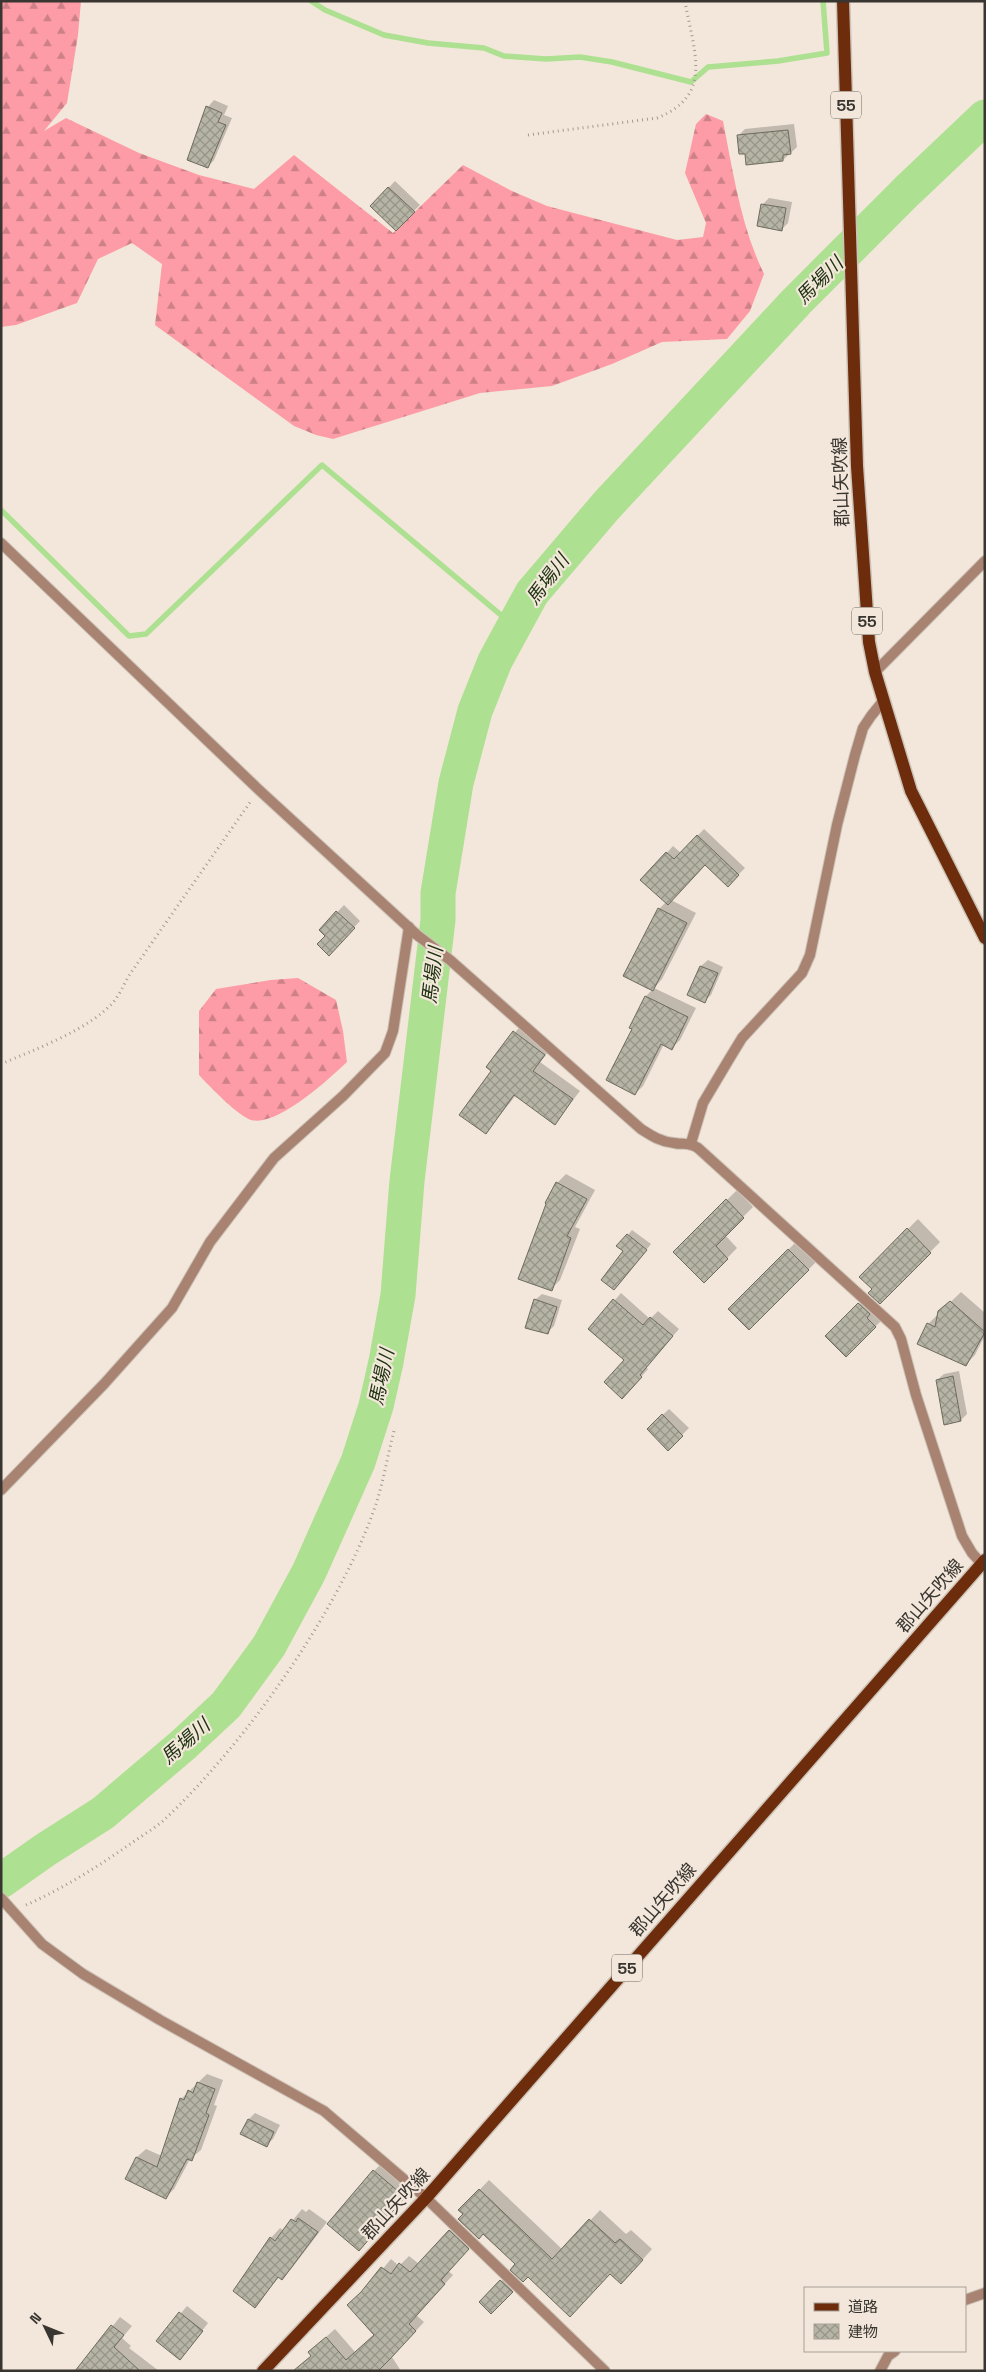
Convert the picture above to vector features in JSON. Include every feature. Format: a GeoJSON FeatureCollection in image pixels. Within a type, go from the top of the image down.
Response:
{"type":"FeatureCollection","features":[{"type":"Feature","properties":{"kind":"main road","name":"郡山矢吹線"},"geometry":{"type":"LineString","coordinates":[[843,1],[851,281],[862,558],[869,642],[875,672],[912,791],[985,938]]}},
{"type":"Feature","properties":{"kind":"main road","name":"郡山矢吹線"},"geometry":{"type":"LineString","coordinates":[[263,2371],[426,2198],[983,1562]]}},
{"type":"Feature","properties":{"kind":"street"},"geometry":{"type":"LineString","coordinates":[[1,543],[258,789],[409,927],[450,960],[641,1129],[657,1139],[674,1144],[691,1143],[894,1327],[901,1339],[916,1395],[962,1536],[972,1553],[983,1562]]}},
{"type":"Feature","properties":{"kind":"street"},"geometry":{"type":"LineString","coordinates":[[875,672],[985,562]]}},
{"type":"Feature","properties":{"kind":"street"},"geometry":{"type":"LineString","coordinates":[[691,1143],[703,1103],[742,1038],[802,973],[810,955],[837,825],[855,755],[870,716],[884,700]]}},
{"type":"Feature","properties":{"kind":"street"},"geometry":{"type":"LineString","coordinates":[[1,1490],[104,1384],[172,1308],[210,1242],[274,1158],[343,1096],[385,1053],[393,1031],[409,927]]}},
{"type":"Feature","properties":{"kind":"street"},"geometry":{"type":"LineString","coordinates":[[2,1899],[42,1944],[83,1974],[152,2015],[324,2111],[426,2198],[605,2371]]}},
{"type":"Feature","properties":{"kind":"street"},"geometry":{"type":"LineString","coordinates":[[966,2300],[985,2293]]}},
{"type":"Feature","properties":{"kind":"street"},"geometry":{"type":"LineString","coordinates":[[880,2371],[888,2356],[894,2352]]}},
{"type":"Feature","properties":{"kind":"path"},"geometry":{"type":"LineString","coordinates":[[528,135],[657,118],[680,107],[693,91],[696,74],[685,1]]}},
{"type":"Feature","properties":{"kind":"path"},"geometry":{"type":"LineString","coordinates":[[1,1064],[66,1036],[106,1009],[115,1000],[130,974],[237,822],[258,789]]}},
{"type":"Feature","properties":{"kind":"path"},"geometry":{"type":"LineString","coordinates":[[12,1911],[38,1900],[101,1865],[163,1821],[240,1734],[303,1648],[350,1566],[377,1500],[394,1431]]}},
{"type":"Feature","properties":{"kind":"green space"},"geometry":{"type":"Polygon","coordinates":[[[1,1],[81,1],[78,35],[67,103],[44,131],[66,118],[139,153],[199,175],[254,189],[294,155],[393,233],[463,165],[512,191],[547,206],[677,240],[703,237],[706,223],[685,173],[696,124],[706,114],[723,121],[734,179],[749,237],[764,274],[750,311],[727,339],[662,342],[612,364],[552,386],[480,393],[333,439],[316,435],[294,426],[155,325],[162,264],[132,243],[98,259],[77,303],[16,325],[1,327],[1,1]]]}},
{"type":"Feature","properties":{"kind":"green space"},"geometry":{"type":"Polygon","coordinates":[[[298,978],[336,1000],[347,1062],[316,1090],[288,1109],[262,1120],[251,1120],[231,1107],[199,1075],[199,1011],[216,989],[271,980],[298,978]]]}},
{"type":"Feature","properties":{"kind":"building"},"geometry":{"type":"Polygon","coordinates":[[[206,106],[222,113],[218,122],[226,125],[208,168],[187,160],[206,106]]]}},
{"type":"Feature","properties":{"kind":"building"},"geometry":{"type":"Polygon","coordinates":[[[788,130],[791,154],[783,155],[783,161],[746,165],[745,154],[739,154],[737,135],[788,130]]]}},
{"type":"Feature","properties":{"kind":"building"},"geometry":{"type":"Polygon","coordinates":[[[388,187],[415,212],[396,231],[370,206],[388,187]]]}},
{"type":"Feature","properties":{"kind":"building"},"geometry":{"type":"Polygon","coordinates":[[[761,204],[786,208],[782,231],[757,226],[761,204]]]}},
{"type":"Feature","properties":{"kind":"building"},"geometry":{"type":"Polygon","coordinates":[[[697,835],[739,875],[728,887],[705,865],[668,905],[640,880],[666,852],[674,859],[697,835]]]}},
{"type":"Feature","properties":{"kind":"building"},"geometry":{"type":"Polygon","coordinates":[[[658,908],[687,923],[653,991],[623,976],[658,908]]]}},
{"type":"Feature","properties":{"kind":"building"},"geometry":{"type":"Polygon","coordinates":[[[336,911],[355,928],[329,956],[317,944],[325,936],[319,930],[336,911]]]}},
{"type":"Feature","properties":{"kind":"building"},"geometry":{"type":"Polygon","coordinates":[[[700,966],[718,973],[705,1003],[687,995],[700,966]]]}},
{"type":"Feature","properties":{"kind":"building"},"geometry":{"type":"Polygon","coordinates":[[[645,996],[688,1017],[672,1050],[661,1044],[635,1095],[606,1080],[632,1029],[629,1028],[645,996]]]}},
{"type":"Feature","properties":{"kind":"building"},"geometry":{"type":"Polygon","coordinates":[[[513,1031],[545,1055],[533,1071],[573,1099],[555,1125],[514,1095],[486,1134],[459,1115],[491,1071],[486,1067],[513,1031]]]}},
{"type":"Feature","properties":{"kind":"building"},"geometry":{"type":"Polygon","coordinates":[[[556,1182],[587,1199],[567,1236],[571,1238],[552,1291],[518,1279],[545,1203],[556,1182]]]}},
{"type":"Feature","properties":{"kind":"building"},"geometry":{"type":"Polygon","coordinates":[[[726,1199],[744,1218],[716,1246],[728,1259],[704,1283],[673,1252],[726,1199]]]}},
{"type":"Feature","properties":{"kind":"building"},"geometry":{"type":"Polygon","coordinates":[[[907,1228],[931,1253],[880,1304],[868,1293],[872,1289],[859,1277],[907,1228]]]}},
{"type":"Feature","properties":{"kind":"building"},"geometry":{"type":"Polygon","coordinates":[[[627,1234],[647,1250],[614,1290],[601,1280],[623,1251],[616,1246],[627,1234]]]}},
{"type":"Feature","properties":{"kind":"building"},"geometry":{"type":"Polygon","coordinates":[[[788,1249],[809,1270],[749,1330],[728,1309],[788,1249]]]}},
{"type":"Feature","properties":{"kind":"building"},"geometry":{"type":"Polygon","coordinates":[[[534,1299],[557,1307],[548,1334],[525,1328],[534,1299]]]}},
{"type":"Feature","properties":{"kind":"building"},"geometry":{"type":"Polygon","coordinates":[[[613,1299],[643,1325],[650,1317],[673,1336],[640,1375],[642,1377],[622,1399],[604,1382],[624,1360],[588,1329],[613,1299]]]}},
{"type":"Feature","properties":{"kind":"building"},"geometry":{"type":"Polygon","coordinates":[[[950,1301],[985,1332],[966,1366],[917,1344],[927,1323],[935,1327],[938,1311],[950,1301]]]}},
{"type":"Feature","properties":{"kind":"building"},"geometry":{"type":"Polygon","coordinates":[[[858,1303],[870,1314],[867,1318],[876,1327],[846,1357],[825,1336],[858,1303]]]}},
{"type":"Feature","properties":{"kind":"building"},"geometry":{"type":"Polygon","coordinates":[[[953,1376],[961,1421],[944,1425],[936,1380],[953,1376]]]}},
{"type":"Feature","properties":{"kind":"building"},"geometry":{"type":"Polygon","coordinates":[[[662,1414],[683,1436],[668,1451],[647,1429],[662,1414]]]}},
{"type":"Feature","properties":{"kind":"building"},"geometry":{"type":"Polygon","coordinates":[[[197,2082],[215,2089],[206,2113],[209,2115],[192,2161],[187,2159],[166,2199],[125,2179],[136,2157],[157,2167],[180,2098],[184,2100],[188,2090],[193,2093],[197,2082]]]}},
{"type":"Feature","properties":{"kind":"building"},"geometry":{"type":"Polygon","coordinates":[[[248,2119],[274,2132],[267,2147],[240,2134],[248,2119]]]}},
{"type":"Feature","properties":{"kind":"building"},"geometry":{"type":"Polygon","coordinates":[[[373,2170],[405,2197],[359,2251],[327,2224],[373,2170]]]}},
{"type":"Feature","properties":{"kind":"building"},"geometry":{"type":"Polygon","coordinates":[[[479,2189],[552,2259],[589,2219],[615,2243],[620,2239],[643,2260],[621,2284],[610,2274],[570,2317],[528,2277],[523,2282],[510,2270],[515,2264],[483,2234],[479,2239],[458,2219],[463,2214],[458,2210],[479,2189]]]}},
{"type":"Feature","properties":{"kind":"building"},"geometry":{"type":"Polygon","coordinates":[[[298,2218],[318,2232],[282,2280],[278,2277],[255,2308],[233,2291],[270,2237],[275,2241],[291,2219],[296,2222],[298,2218]]]}},
{"type":"Feature","properties":{"kind":"building"},"geometry":{"type":"Polygon","coordinates":[[[449,2230],[469,2249],[441,2280],[445,2284],[409,2324],[416,2331],[378,2371],[293,2371],[311,2356],[308,2352],[326,2337],[346,2360],[374,2335],[347,2305],[361,2292],[381,2267],[391,2274],[399,2263],[410,2272],[449,2230]]]}},
{"type":"Feature","properties":{"kind":"building"},"geometry":{"type":"Polygon","coordinates":[[[500,2280],[513,2292],[491,2314],[479,2302],[500,2280]]]}},
{"type":"Feature","properties":{"kind":"building"},"geometry":{"type":"Polygon","coordinates":[[[179,2312],[203,2331],[180,2360],[156,2341],[179,2312]]]}},
{"type":"Feature","properties":{"kind":"building"},"geometry":{"type":"Polygon","coordinates":[[[111,2325],[124,2335],[114,2347],[140,2371],[75,2371],[111,2325]]]}},
{"type":"Feature","properties":{"kind":"waterway"},"geometry":{"type":"LineString","coordinates":[[311,1],[325,10],[384,35],[428,43],[484,48],[504,56],[546,59],[580,57],[612,62],[691,82],[708,67],[778,61],[827,53],[823,1]]}},
{"type":"Feature","properties":{"kind":"waterway","name":"馬場川"},"geometry":{"type":"LineString","coordinates":[[1,1881],[103,1813],[183,1745],[226,1705],[269,1646],[309,1572],[358,1462],[376,1406],[398,1295],[407,1181],[438,920],[438,893],[456,783],[475,711],[495,661],[532,593],[606,506],[797,301],[907,191],[985,117]]}},
{"type":"Feature","properties":{"kind":"waterway"},"geometry":{"type":"LineString","coordinates":[[1,510],[129,636],[146,634],[322,465],[514,626]]}}]}
